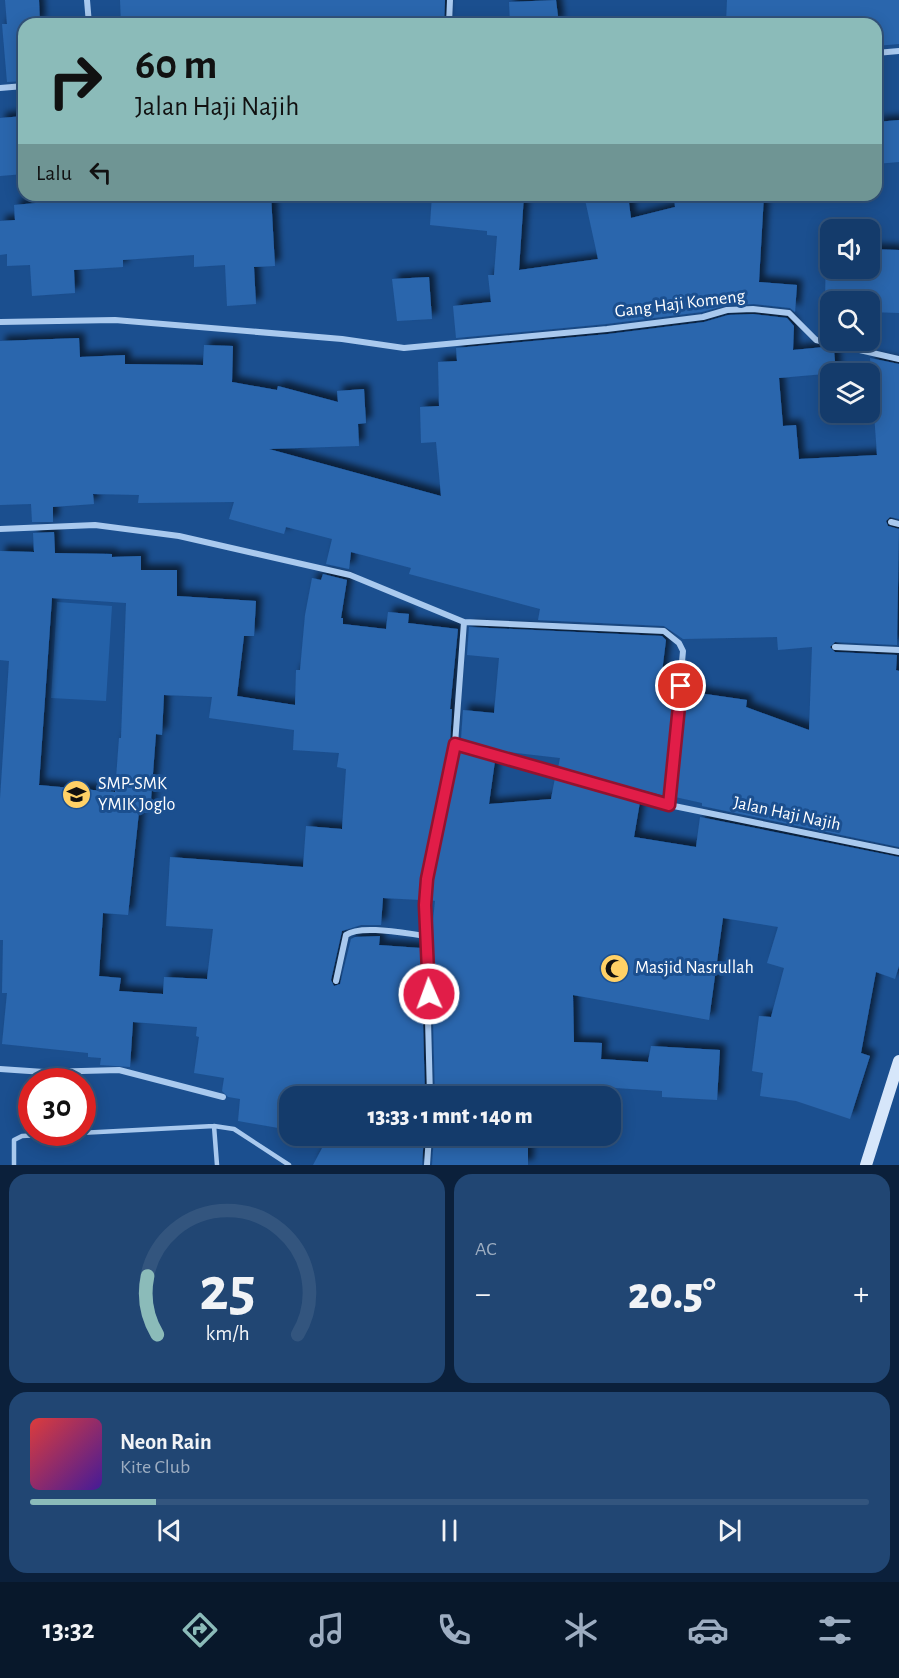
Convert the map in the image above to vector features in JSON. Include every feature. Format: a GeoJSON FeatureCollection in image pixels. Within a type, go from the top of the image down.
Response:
{"type":"FeatureCollection","features":[{"type":"Feature","properties":{"kind":"main road"},"geometry":{"type":"LineString","coordinates":[[866,1165],[899,1061]]}},
{"type":"Feature","properties":{"kind":"street"},"geometry":{"type":"LineString","coordinates":[[87,0],[88,18]]}},
{"type":"Feature","properties":{"kind":"street"},"geometry":{"type":"LineString","coordinates":[[449,18],[450,0]]}},
{"type":"Feature","properties":{"kind":"street"},"geometry":{"type":"LineString","coordinates":[[882,52],[899,51]]}},
{"type":"Feature","properties":{"kind":"street"},"geometry":{"type":"LineString","coordinates":[[0,88],[18,86]]}},
{"type":"Feature","properties":{"kind":"street","name":"Gang Haji Komeng"},"geometry":{"type":"LineString","coordinates":[[0,322],[115,320],[342,339],[404,348],[608,329],[753,309],[789,313],[816,340],[899,359]]}},
{"type":"Feature","properties":{"kind":"street"},"geometry":{"type":"LineString","coordinates":[[891,522],[899,524]]}},
{"type":"Feature","properties":{"kind":"street"},"geometry":{"type":"LineString","coordinates":[[0,529],[95,525],[179,536],[350,575],[464,622],[652,629],[672,635],[683,651],[669,805]]}},
{"type":"Feature","properties":{"kind":"street"},"geometry":{"type":"LineString","coordinates":[[430,1086],[427,879],[455,744],[464,622]]}},
{"type":"Feature","properties":{"kind":"street"},"geometry":{"type":"LineString","coordinates":[[835,647],[899,650]]}},
{"type":"Feature","properties":{"kind":"street","name":"Jalan Haji Najih"},"geometry":{"type":"LineString","coordinates":[[455,744],[669,805],[899,852]]}},
{"type":"Feature","properties":{"kind":"street"},"geometry":{"type":"LineString","coordinates":[[336,981],[346,935],[350,932],[370,930],[427,936]]}},
{"type":"Feature","properties":{"kind":"street"},"geometry":{"type":"LineString","coordinates":[[0,1069],[44,1072],[119,1070],[223,1097]]}},
{"type":"Feature","properties":{"kind":"street"},"geometry":{"type":"LineString","coordinates":[[427,1165],[428,1146]]}},
{"type":"Feature","properties":{"kind":"lane"},"geometry":{"type":"LineString","coordinates":[[214,1126],[217,1165]]}},
{"type":"Feature","properties":{"kind":"lane"},"geometry":{"type":"LineString","coordinates":[[14,1165],[14,1140],[22,1136],[214,1126],[234,1129],[289,1165]]}},
{"type":"Feature","properties":{"kind":"shaded area"},"geometry":{"type":"Polygon","coordinates":[[[57,602],[112,606],[106,701],[51,698],[57,602]]]}},
{"type":"Feature","properties":{"kind":"building"},"geometry":{"type":"Polygon","coordinates":[[[5,0],[39,0],[40,18],[18,18],[18,81],[7,82],[2,24],[7,24],[5,0]]]}},
{"type":"Feature","properties":{"kind":"building"},"geometry":{"type":"Polygon","coordinates":[[[120,0],[445,0],[444,18],[121,18],[120,0]]]}},
{"type":"Feature","properties":{"kind":"building"},"geometry":{"type":"Polygon","coordinates":[[[556,0],[558,18],[510,18],[509,2],[556,0]]]}},
{"type":"Feature","properties":{"kind":"building"},"geometry":{"type":"Polygon","coordinates":[[[727,0],[899,0],[899,44],[882,45],[882,18],[726,18],[727,0]]]}},
{"type":"Feature","properties":{"kind":"building"},"geometry":{"type":"Polygon","coordinates":[[[18,116],[18,174],[0,176],[0,118],[18,116]]]}},
{"type":"Feature","properties":{"kind":"building"},"geometry":{"type":"Polygon","coordinates":[[[899,120],[899,162],[882,163],[882,121],[899,120]]]}},
{"type":"Feature","properties":{"kind":"building"},"geometry":{"type":"Polygon","coordinates":[[[56,201],[271,201],[275,266],[254,267],[256,304],[227,306],[225,265],[194,267],[194,255],[123,260],[123,267],[74,270],[75,293],[32,296],[30,265],[7,266],[7,254],[0,255],[0,221],[15,220],[14,205],[56,201]]]}},
{"type":"Feature","properties":{"kind":"building"},"geometry":{"type":"Polygon","coordinates":[[[432,201],[524,201],[519,270],[598,259],[585,201],[629,201],[631,218],[675,207],[674,201],[764,201],[759,282],[797,285],[795,312],[790,308],[754,304],[727,305],[702,312],[606,324],[456,338],[453,306],[491,302],[488,275],[494,275],[497,236],[487,235],[487,231],[430,225],[432,201]]]}},
{"type":"Feature","properties":{"kind":"building"},"geometry":{"type":"Polygon","coordinates":[[[880,249],[899,250],[899,313],[880,312],[880,291],[825,291],[825,279],[880,279],[880,249]]]}},
{"type":"Feature","properties":{"kind":"building"},"geometry":{"type":"Polygon","coordinates":[[[429,277],[432,319],[397,321],[392,279],[429,277]]]}},
{"type":"Feature","properties":{"kind":"building"},"geometry":{"type":"Polygon","coordinates":[[[753,314],[787,318],[794,326],[793,350],[820,347],[820,351],[834,351],[835,363],[820,363],[820,374],[779,378],[783,426],[796,425],[799,459],[877,455],[875,423],[880,423],[880,363],[870,363],[870,358],[899,364],[899,519],[890,517],[886,521],[888,526],[899,529],[897,645],[835,642],[830,647],[835,652],[897,655],[896,670],[899,671],[899,847],[702,806],[702,803],[675,797],[685,691],[747,700],[746,707],[809,730],[812,647],[778,650],[777,637],[683,639],[664,626],[538,620],[540,609],[409,574],[411,568],[351,552],[349,569],[326,564],[332,539],[286,527],[284,534],[229,519],[234,502],[138,503],[139,495],[93,494],[94,504],[53,507],[53,522],[32,522],[31,504],[0,505],[0,341],[79,338],[80,357],[125,355],[125,364],[203,365],[204,345],[233,346],[232,382],[277,390],[278,386],[338,402],[337,391],[364,389],[366,423],[358,424],[359,446],[269,449],[441,496],[436,442],[421,443],[420,407],[439,406],[438,362],[457,361],[456,348],[608,334],[704,322],[728,315],[753,314]]]}},
{"type":"Feature","properties":{"kind":"building"},"geometry":{"type":"Polygon","coordinates":[[[54,532],[55,553],[112,554],[112,557],[141,556],[141,570],[177,570],[177,596],[256,601],[254,636],[244,636],[237,696],[295,705],[296,670],[300,670],[305,615],[312,578],[321,580],[323,574],[347,580],[341,618],[343,618],[343,624],[386,629],[388,612],[409,614],[408,623],[458,629],[450,709],[452,709],[450,743],[422,878],[420,900],[383,898],[381,925],[361,925],[342,931],[331,980],[334,986],[340,984],[351,939],[355,937],[380,936],[379,945],[421,948],[425,1086],[279,1086],[279,1128],[238,1121],[240,1099],[228,1097],[222,1091],[224,1078],[194,1073],[199,1037],[196,1036],[197,1027],[133,1022],[130,1067],[100,1065],[101,1058],[88,1057],[88,1053],[2,1044],[7,993],[2,993],[3,940],[0,940],[0,799],[9,661],[0,660],[0,551],[34,552],[33,533],[54,532]],[[52,598],[39,785],[115,792],[119,738],[121,738],[126,603],[52,598]],[[164,695],[162,735],[156,734],[150,813],[139,812],[128,915],[103,913],[99,976],[121,978],[119,991],[163,994],[164,977],[207,979],[213,929],[166,926],[170,857],[303,867],[306,826],[342,829],[346,769],[337,767],[339,753],[293,750],[294,730],[209,718],[212,697],[164,695]]]}},
{"type":"Feature","properties":{"kind":"building"},"geometry":{"type":"Polygon","coordinates":[[[469,627],[662,636],[666,640],[660,688],[674,690],[665,796],[558,768],[560,758],[499,751],[461,740],[463,710],[494,713],[499,658],[467,655],[469,627]]]}},
{"type":"Feature","properties":{"kind":"building"},"geometry":{"type":"Polygon","coordinates":[[[459,751],[495,761],[489,804],[551,799],[555,778],[640,802],[634,837],[696,847],[700,817],[899,857],[899,966],[895,979],[876,972],[861,1053],[870,1056],[850,1119],[796,1101],[760,1096],[763,1073],[752,1071],[759,1016],[771,1017],[784,968],[767,963],[778,927],[723,918],[709,1020],[573,995],[574,1042],[602,1043],[601,1059],[648,1062],[651,1046],[720,1050],[717,1100],[662,1097],[662,1091],[621,1088],[621,1086],[435,1086],[431,940],[435,901],[431,900],[432,880],[459,751]]]}},
{"type":"Feature","properties":{"kind":"building"},"geometry":{"type":"Polygon","coordinates":[[[323,1146],[423,1146],[422,1165],[313,1165],[323,1146]]]}},
{"type":"Feature","properties":{"kind":"building"},"geometry":{"type":"Polygon","coordinates":[[[433,1146],[528,1147],[528,1165],[432,1165],[433,1146]]]}},
{"type":"Feature","properties":{"kind":"place","name":"SMP-SMK YMIK Joglo"},"geometry":{"type":"Point","coordinates":[77,794]}},
{"type":"Feature","properties":{"kind":"place","name":"Masjid Nasrullah"},"geometry":{"type":"Point","coordinates":[614,968]}},
{"type":"Feature","properties":{"kind":"route"},"geometry":{"type":"LineString","coordinates":[[429,994],[425,905],[427,879],[455,744],[669,805],[681,686]]}}]}
